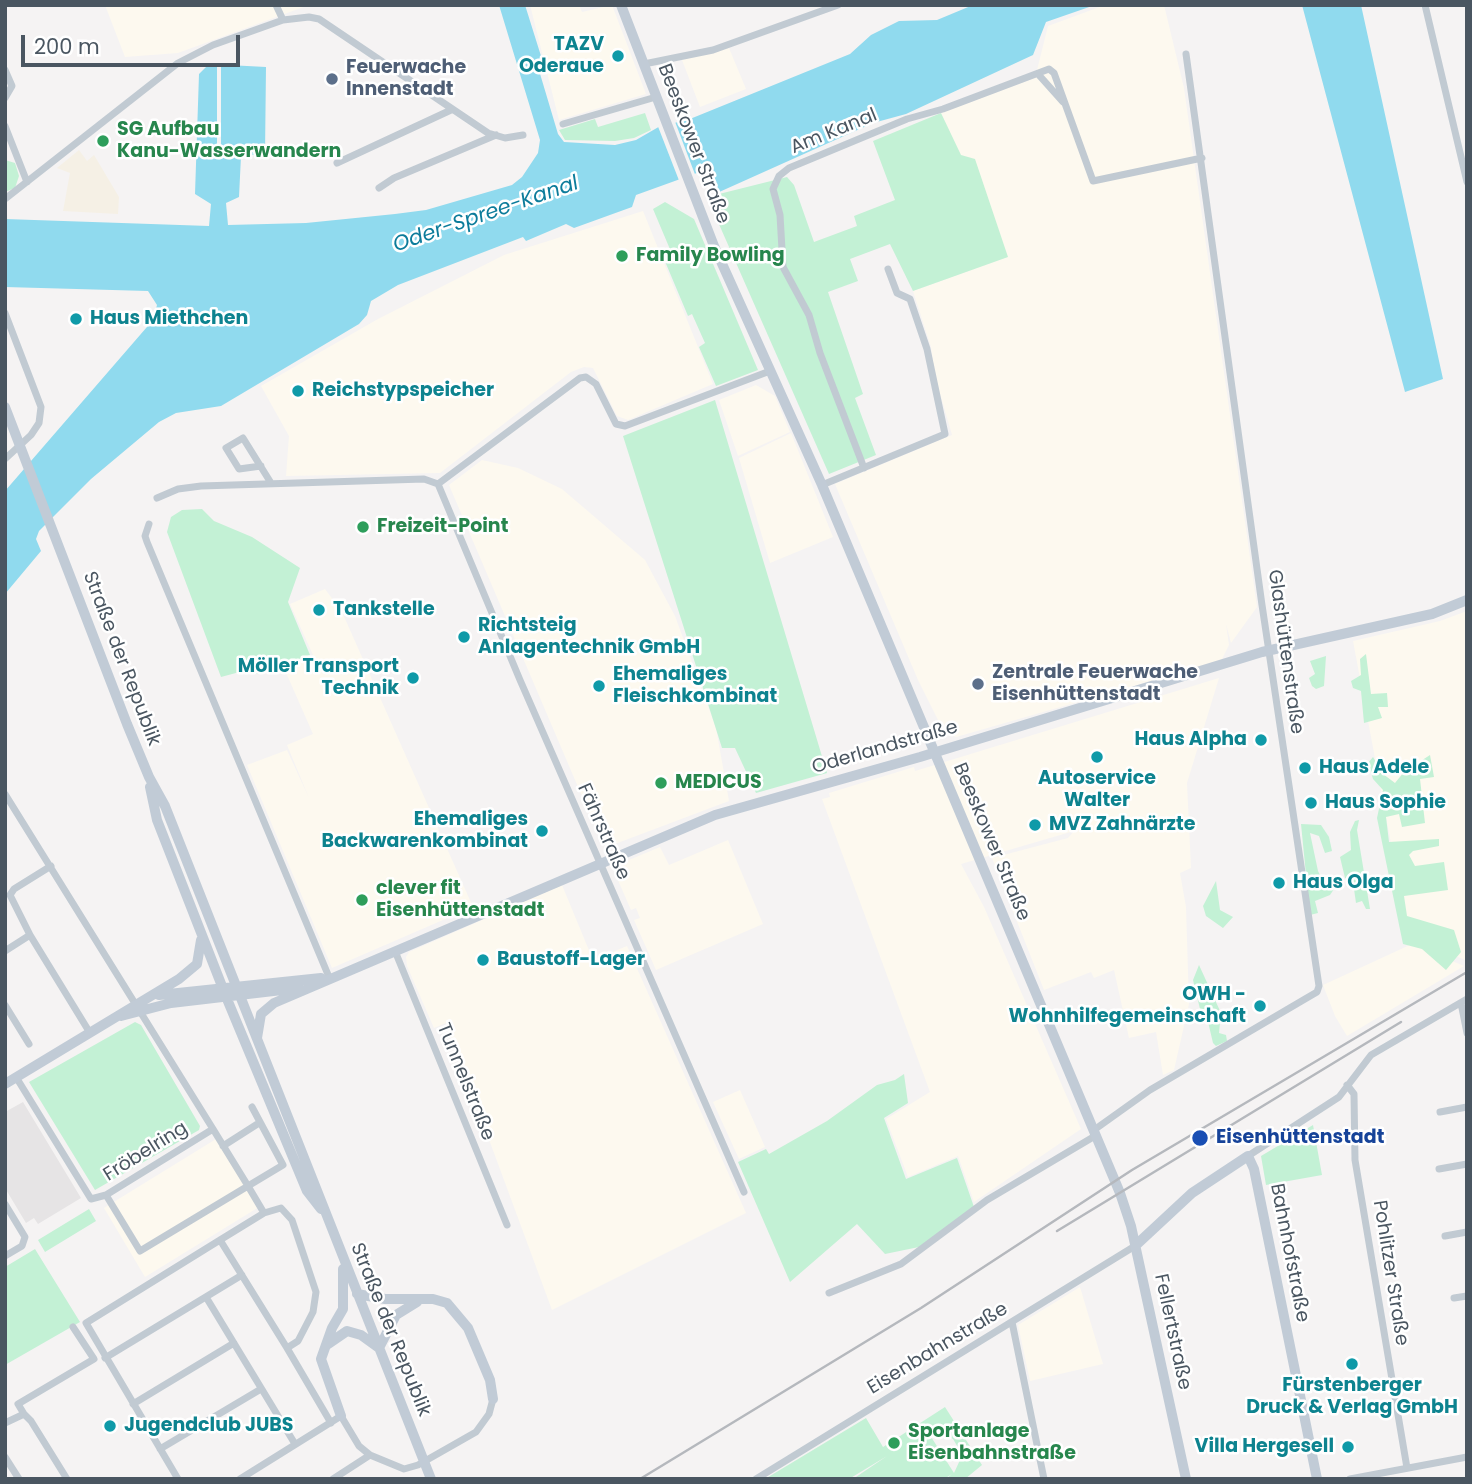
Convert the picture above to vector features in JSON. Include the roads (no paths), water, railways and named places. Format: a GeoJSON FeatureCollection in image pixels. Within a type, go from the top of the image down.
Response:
{"type":"FeatureCollection","features":[{"type":"Feature","properties":{"kind":"street"},"geometry":{"type":"LineString","coordinates":[[276,5],[283,20]]}},
{"type":"Feature","properties":{"kind":"street","name":"Beeskower Straße"},"geometry":{"type":"LineString","coordinates":[[621,5],[696,197],[822,485],[1121,1193]]}},
{"type":"Feature","properties":{"kind":"street"},"geometry":{"type":"LineString","coordinates":[[644,64],[713,50],[838,5]]}},
{"type":"Feature","properties":{"kind":"street"},"geometry":{"type":"LineString","coordinates":[[1425,5],[1467,181]]}},
{"type":"Feature","properties":{"kind":"street"},"geometry":{"type":"LineString","coordinates":[[5,198],[178,62],[213,45],[283,20],[318,19],[452,110],[496,135],[505,138],[523,135]]}},
{"type":"Feature","properties":{"kind":"street","name":"Glashüttenstraße"},"geometry":{"type":"LineString","coordinates":[[1095,1133],[1150,1090],[1319,990],[1186,54]]}},
{"type":"Feature","properties":{"kind":"street"},"geometry":{"type":"LineString","coordinates":[[1065,106],[1038,74],[1049,69],[1055,74],[1093,181],[1202,158]]}},
{"type":"Feature","properties":{"kind":"street"},"geometry":{"type":"LineString","coordinates":[[5,70],[12,86],[5,98]]}},
{"type":"Feature","properties":{"kind":"street","name":"Am Kanal"},"geometry":{"type":"LineString","coordinates":[[864,468],[820,353],[809,315],[783,267],[780,215],[773,189],[779,176],[789,168],[907,119],[1038,74]]}},
{"type":"Feature","properties":{"kind":"street"},"geometry":{"type":"LineString","coordinates":[[563,124],[656,97]]}},
{"type":"Feature","properties":{"kind":"street"},"geometry":{"type":"LineString","coordinates":[[337,163],[452,110]]}},
{"type":"Feature","properties":{"kind":"street"},"geometry":{"type":"LineString","coordinates":[[5,126],[27,182]]}},
{"type":"Feature","properties":{"kind":"street"},"geometry":{"type":"LineString","coordinates":[[379,188],[394,178],[496,135]]}},
{"type":"Feature","properties":{"kind":"street"},"geometry":{"type":"LineString","coordinates":[[822,485],[945,434],[927,349],[910,299],[897,293],[888,269]]}},
{"type":"Feature","properties":{"kind":"street"},"geometry":{"type":"LineString","coordinates":[[5,313],[41,407],[39,423],[31,435],[5,459]]}},
{"type":"Feature","properties":{"kind":"street"},"geometry":{"type":"LineString","coordinates":[[157,498],[178,489],[271,483],[424,480],[438,484],[580,378],[586,377],[596,384],[612,418],[618,426],[625,426],[770,371]]}},
{"type":"Feature","properties":{"kind":"street","name":"Straße der Republik"},"geometry":{"type":"LineString","coordinates":[[5,407],[149,777],[165,806],[431,1479]]}},
{"type":"Feature","properties":{"kind":"street"},"geometry":{"type":"LineString","coordinates":[[261,466],[239,469],[226,449],[243,438],[261,466],[271,483]]}},
{"type":"Feature","properties":{"kind":"street","name":"Fährstraße"},"geometry":{"type":"LineString","coordinates":[[438,484],[599,863],[744,1192]]}},
{"type":"Feature","properties":{"kind":"street"},"geometry":{"type":"LineString","coordinates":[[149,524],[145,536],[147,542],[328,977]]}},
{"type":"Feature","properties":{"kind":"street","name":"Oderlandstraße"},"geometry":{"type":"LineString","coordinates":[[257,1038],[258,1022],[266,1008],[309,986],[715,815],[934,752],[1269,650],[1432,614],[1467,600]]}},
{"type":"Feature","properties":{"kind":"street","name":"Straße der Republik"},"geometry":{"type":"LineString","coordinates":[[149,777],[156,820],[200,933],[307,1191],[324,1213]]}},
{"type":"Feature","properties":{"kind":"street","name":"Fröbelring"},"geometry":{"type":"LineString","coordinates":[[5,793],[212,1129],[106,1195],[91,1199],[16,1077]]}},
{"type":"Feature","properties":{"kind":"street"},"geometry":{"type":"LineString","coordinates":[[51,866],[14,889],[10,895],[30,935],[90,1033]]}},
{"type":"Feature","properties":{"kind":"street"},"geometry":{"type":"LineString","coordinates":[[138,1008],[146,998],[194,968],[200,958],[200,933]]}},
{"type":"Feature","properties":{"kind":"street"},"geometry":{"type":"LineString","coordinates":[[5,951],[30,935]]}},
{"type":"Feature","properties":{"kind":"street","name":"Tunnelstraße"},"geometry":{"type":"LineString","coordinates":[[395,951],[507,1225]]}},
{"type":"Feature","properties":{"kind":"street","name":"Oderlandstraße"},"geometry":{"type":"LineString","coordinates":[[237,992],[328,977]]}},
{"type":"Feature","properties":{"kind":"street","name":"Oderlandstraße"},"geometry":{"type":"LineString","coordinates":[[237,992],[309,986]]}},
{"type":"Feature","properties":{"kind":"street"},"geometry":{"type":"LineString","coordinates":[[146,998],[223,987],[237,992]]}},
{"type":"Feature","properties":{"kind":"street"},"geometry":{"type":"LineString","coordinates":[[5,1084],[117,1017],[138,1008],[227,999],[237,992]]}},
{"type":"Feature","properties":{"kind":"street"},"geometry":{"type":"LineString","coordinates":[[1135,1246],[1192,1193],[1339,1097],[1371,1055],[1464,1001],[1467,1033]]}},
{"type":"Feature","properties":{"kind":"street"},"geometry":{"type":"LineString","coordinates":[[5,1005],[29,1044]]}},
{"type":"Feature","properties":{"kind":"street","name":"Pohlitzer Straße"},"geometry":{"type":"LineString","coordinates":[[1347,1084],[1354,1094],[1355,1160],[1407,1468]]}},
{"type":"Feature","properties":{"kind":"street"},"geometry":{"type":"LineString","coordinates":[[106,1195],[139,1251],[248,1186],[284,1164],[252,1107]]}},
{"type":"Feature","properties":{"kind":"street"},"geometry":{"type":"LineString","coordinates":[[1440,1112],[1467,1107]]}},
{"type":"Feature","properties":{"kind":"street"},"geometry":{"type":"LineString","coordinates":[[223,1146],[259,1123]]}},
{"type":"Feature","properties":{"kind":"street"},"geometry":{"type":"LineString","coordinates":[[212,1129],[264,1213]]}},
{"type":"Feature","properties":{"kind":"street"},"geometry":{"type":"LineString","coordinates":[[829,1293],[901,1264],[987,1200],[1095,1133]]}},
{"type":"Feature","properties":{"kind":"street","name":"Bahnhofstraße"},"geometry":{"type":"LineString","coordinates":[[1248,1156],[1254,1169],[1317,1479]]}},
{"type":"Feature","properties":{"kind":"street"},"geometry":{"type":"LineString","coordinates":[[1439,1168],[1467,1164]]}},
{"type":"Feature","properties":{"kind":"street","name":"Fellertstraße"},"geometry":{"type":"LineString","coordinates":[[1121,1193],[1131,1226],[1186,1479]]}},
{"type":"Feature","properties":{"kind":"street"},"geometry":{"type":"LineString","coordinates":[[5,1204],[25,1237],[22,1246],[5,1256]]}},
{"type":"Feature","properties":{"kind":"street"},"geometry":{"type":"LineString","coordinates":[[100,1357],[86,1323],[264,1213],[281,1208],[292,1220],[316,1292],[308,1322],[298,1340],[287,1348]]}},
{"type":"Feature","properties":{"kind":"street"},"geometry":{"type":"LineString","coordinates":[[1131,1226],[1152,1232]]}},
{"type":"Feature","properties":{"kind":"street"},"geometry":{"type":"LineString","coordinates":[[1445,1236],[1467,1232]]}},
{"type":"Feature","properties":{"kind":"street"},"geometry":{"type":"LineString","coordinates":[[220,1240],[331,1423]]}},
{"type":"Feature","properties":{"kind":"street","name":"Eisenbahnstraße"},"geometry":{"type":"LineString","coordinates":[[756,1479],[1135,1246]]}},
{"type":"Feature","properties":{"kind":"street"},"geometry":{"type":"LineString","coordinates":[[342,1258],[343,1309],[323,1350],[324,1372],[341,1416],[359,1446],[370,1455],[404,1469],[418,1465],[476,1432],[489,1415],[493,1399],[491,1380],[468,1328],[458,1313],[447,1303],[357,1294]]}},
{"type":"Feature","properties":{"kind":"street"},"geometry":{"type":"LineString","coordinates":[[67,1479],[18,1404],[242,1275]]}},
{"type":"Feature","properties":{"kind":"street"},"geometry":{"type":"LineString","coordinates":[[1454,1298],[1467,1296]]}},
{"type":"Feature","properties":{"kind":"street"},"geometry":{"type":"LineString","coordinates":[[206,1297],[295,1444]]}},
{"type":"Feature","properties":{"kind":"street"},"geometry":{"type":"LineString","coordinates":[[323,1350],[332,1339],[347,1331],[361,1335],[379,1348],[396,1315],[405,1306],[423,1299]]}},
{"type":"Feature","properties":{"kind":"street"},"geometry":{"type":"LineString","coordinates":[[1012,1322],[1045,1479]]}},
{"type":"Feature","properties":{"kind":"street"},"geometry":{"type":"LineString","coordinates":[[73,1327],[100,1357],[133,1404],[178,1479]]}},
{"type":"Feature","properties":{"kind":"street"},"geometry":{"type":"LineString","coordinates":[[133,1404],[234,1343]]}},
{"type":"Feature","properties":{"kind":"street"},"geometry":{"type":"LineString","coordinates":[[160,1448],[261,1389]]}},
{"type":"Feature","properties":{"kind":"street"},"geometry":{"type":"LineString","coordinates":[[5,1423],[24,1414]]}},
{"type":"Feature","properties":{"kind":"street"},"geometry":{"type":"LineString","coordinates":[[240,1479],[341,1416]]}},
{"type":"Feature","properties":{"kind":"street"},"geometry":{"type":"LineString","coordinates":[[332,1479],[370,1455]]}},
{"type":"Feature","properties":{"kind":"street"},"geometry":{"type":"LineString","coordinates":[[5,1457],[15,1477]]}},
{"type":"Feature","properties":{"kind":"street"},"geometry":{"type":"LineString","coordinates":[[1350,1479],[1467,1457]]}},
{"type":"Feature","properties":{"kind":"water","name":"Oder-Spree-Kanal"},"geometry":{"type":"Polygon","coordinates":[[[499,5],[525,5],[541,56],[538,67],[558,134],[564,142],[615,145],[636,140],[662,125],[685,121],[850,54],[871,35],[899,21],[937,20],[973,5],[1095,5],[1046,22],[1033,55],[906,114],[873,123],[717,193],[708,169],[636,195],[632,207],[574,228],[566,224],[526,241],[523,237],[398,285],[371,301],[367,315],[359,324],[221,406],[176,413],[159,422],[91,479],[39,531],[36,539],[41,551],[5,594],[5,491],[153,320],[157,305],[148,291],[5,287],[5,219],[209,226],[211,204],[195,194],[199,74],[209,64],[266,67],[265,154],[241,156],[239,197],[226,203],[228,225],[306,223],[426,210],[512,185],[522,177],[538,153],[540,140],[499,5]]]}},
{"type":"Feature","properties":{"kind":"water"},"geometry":{"type":"Polygon","coordinates":[[[1302,5],[1361,5],[1443,379],[1405,392],[1302,5]]]}},
{"type":"Feature","properties":{"kind":"railway"},"geometry":{"type":"LineString","coordinates":[[640,1479],[921,1308],[1132,1170],[1467,972]]}},
{"type":"Feature","properties":{"kind":"railway"},"geometry":{"type":"LineString","coordinates":[[1057,1231],[1401,1022]]}},
{"type":"Feature","properties":{"kind":"place","name":"TAZV Oderaue"},"geometry":{"type":"Point","coordinates":[618,56]}},
{"type":"Feature","properties":{"kind":"place","name":"Feuerwache Innenstadt"},"geometry":{"type":"Point","coordinates":[332,79]}},
{"type":"Feature","properties":{"kind":"place","name":"SG Aufbau Kanu-Wasserwandern"},"geometry":{"type":"Point","coordinates":[103,141]}},
{"type":"Feature","properties":{"kind":"place","name":"Family Bowling"},"geometry":{"type":"Point","coordinates":[622,256]}},
{"type":"Feature","properties":{"kind":"place","name":"Haus Miethchen"},"geometry":{"type":"Point","coordinates":[76,319]}},
{"type":"Feature","properties":{"kind":"place","name":"Reichstypspeicher"},"geometry":{"type":"Point","coordinates":[298,391]}},
{"type":"Feature","properties":{"kind":"place","name":"Freizeit-Point"},"geometry":{"type":"Point","coordinates":[363,527]}},
{"type":"Feature","properties":{"kind":"place","name":"Tankstelle"},"geometry":{"type":"Point","coordinates":[319,610]}},
{"type":"Feature","properties":{"kind":"place","name":"Richtsteig Anlagentechnik GmbH"},"geometry":{"type":"Point","coordinates":[464,637]}},
{"type":"Feature","properties":{"kind":"place","name":"Möller Transport Technik"},"geometry":{"type":"Point","coordinates":[413,678]}},
{"type":"Feature","properties":{"kind":"place","name":"Zentrale Feuerwache Eisenhüttenstadt"},"geometry":{"type":"Point","coordinates":[978,684]}},
{"type":"Feature","properties":{"kind":"place","name":"Ehemaliges Fleischkombinat"},"geometry":{"type":"Point","coordinates":[599,686]}},
{"type":"Feature","properties":{"kind":"place","name":"Haus Alpha"},"geometry":{"type":"Point","coordinates":[1261,740]}},
{"type":"Feature","properties":{"kind":"place","name":"Autoservice Walter"},"geometry":{"type":"Point","coordinates":[1097,757]}},
{"type":"Feature","properties":{"kind":"place","name":"Haus Adele"},"geometry":{"type":"Point","coordinates":[1305,768]}},
{"type":"Feature","properties":{"kind":"place","name":"MEDICUS"},"geometry":{"type":"Point","coordinates":[661,783]}},
{"type":"Feature","properties":{"kind":"place","name":"Haus Sophie"},"geometry":{"type":"Point","coordinates":[1311,803]}},
{"type":"Feature","properties":{"kind":"place","name":"MVZ Zahnärzte"},"geometry":{"type":"Point","coordinates":[1035,825]}},
{"type":"Feature","properties":{"kind":"place","name":"Ehemaliges Backwarenkombinat"},"geometry":{"type":"Point","coordinates":[542,831]}},
{"type":"Feature","properties":{"kind":"place","name":"Haus Olga"},"geometry":{"type":"Point","coordinates":[1279,883]}},
{"type":"Feature","properties":{"kind":"place","name":"clever fit Eisenhüttenstadt"},"geometry":{"type":"Point","coordinates":[362,900]}},
{"type":"Feature","properties":{"kind":"place","name":"Baustoff-Lager"},"geometry":{"type":"Point","coordinates":[483,960]}},
{"type":"Feature","properties":{"kind":"place","name":"OWH - Wohnhilfegemeinschaft"},"geometry":{"type":"Point","coordinates":[1260,1006]}},
{"type":"Feature","properties":{"kind":"place","name":"Eisenhüttenstadt"},"geometry":{"type":"Point","coordinates":[1200,1138]}},
{"type":"Feature","properties":{"kind":"place","name":"Fürstenberger Druck & Verlag GmbH"},"geometry":{"type":"Point","coordinates":[1352,1364]}},
{"type":"Feature","properties":{"kind":"place","name":"Jugendclub JUBS"},"geometry":{"type":"Point","coordinates":[110,1426]}},
{"type":"Feature","properties":{"kind":"place","name":"Sportanlage Eisenbahnstraße"},"geometry":{"type":"Point","coordinates":[894,1443]}},
{"type":"Feature","properties":{"kind":"place","name":"Villa Hergesell"},"geometry":{"type":"Point","coordinates":[1348,1447]}}]}
